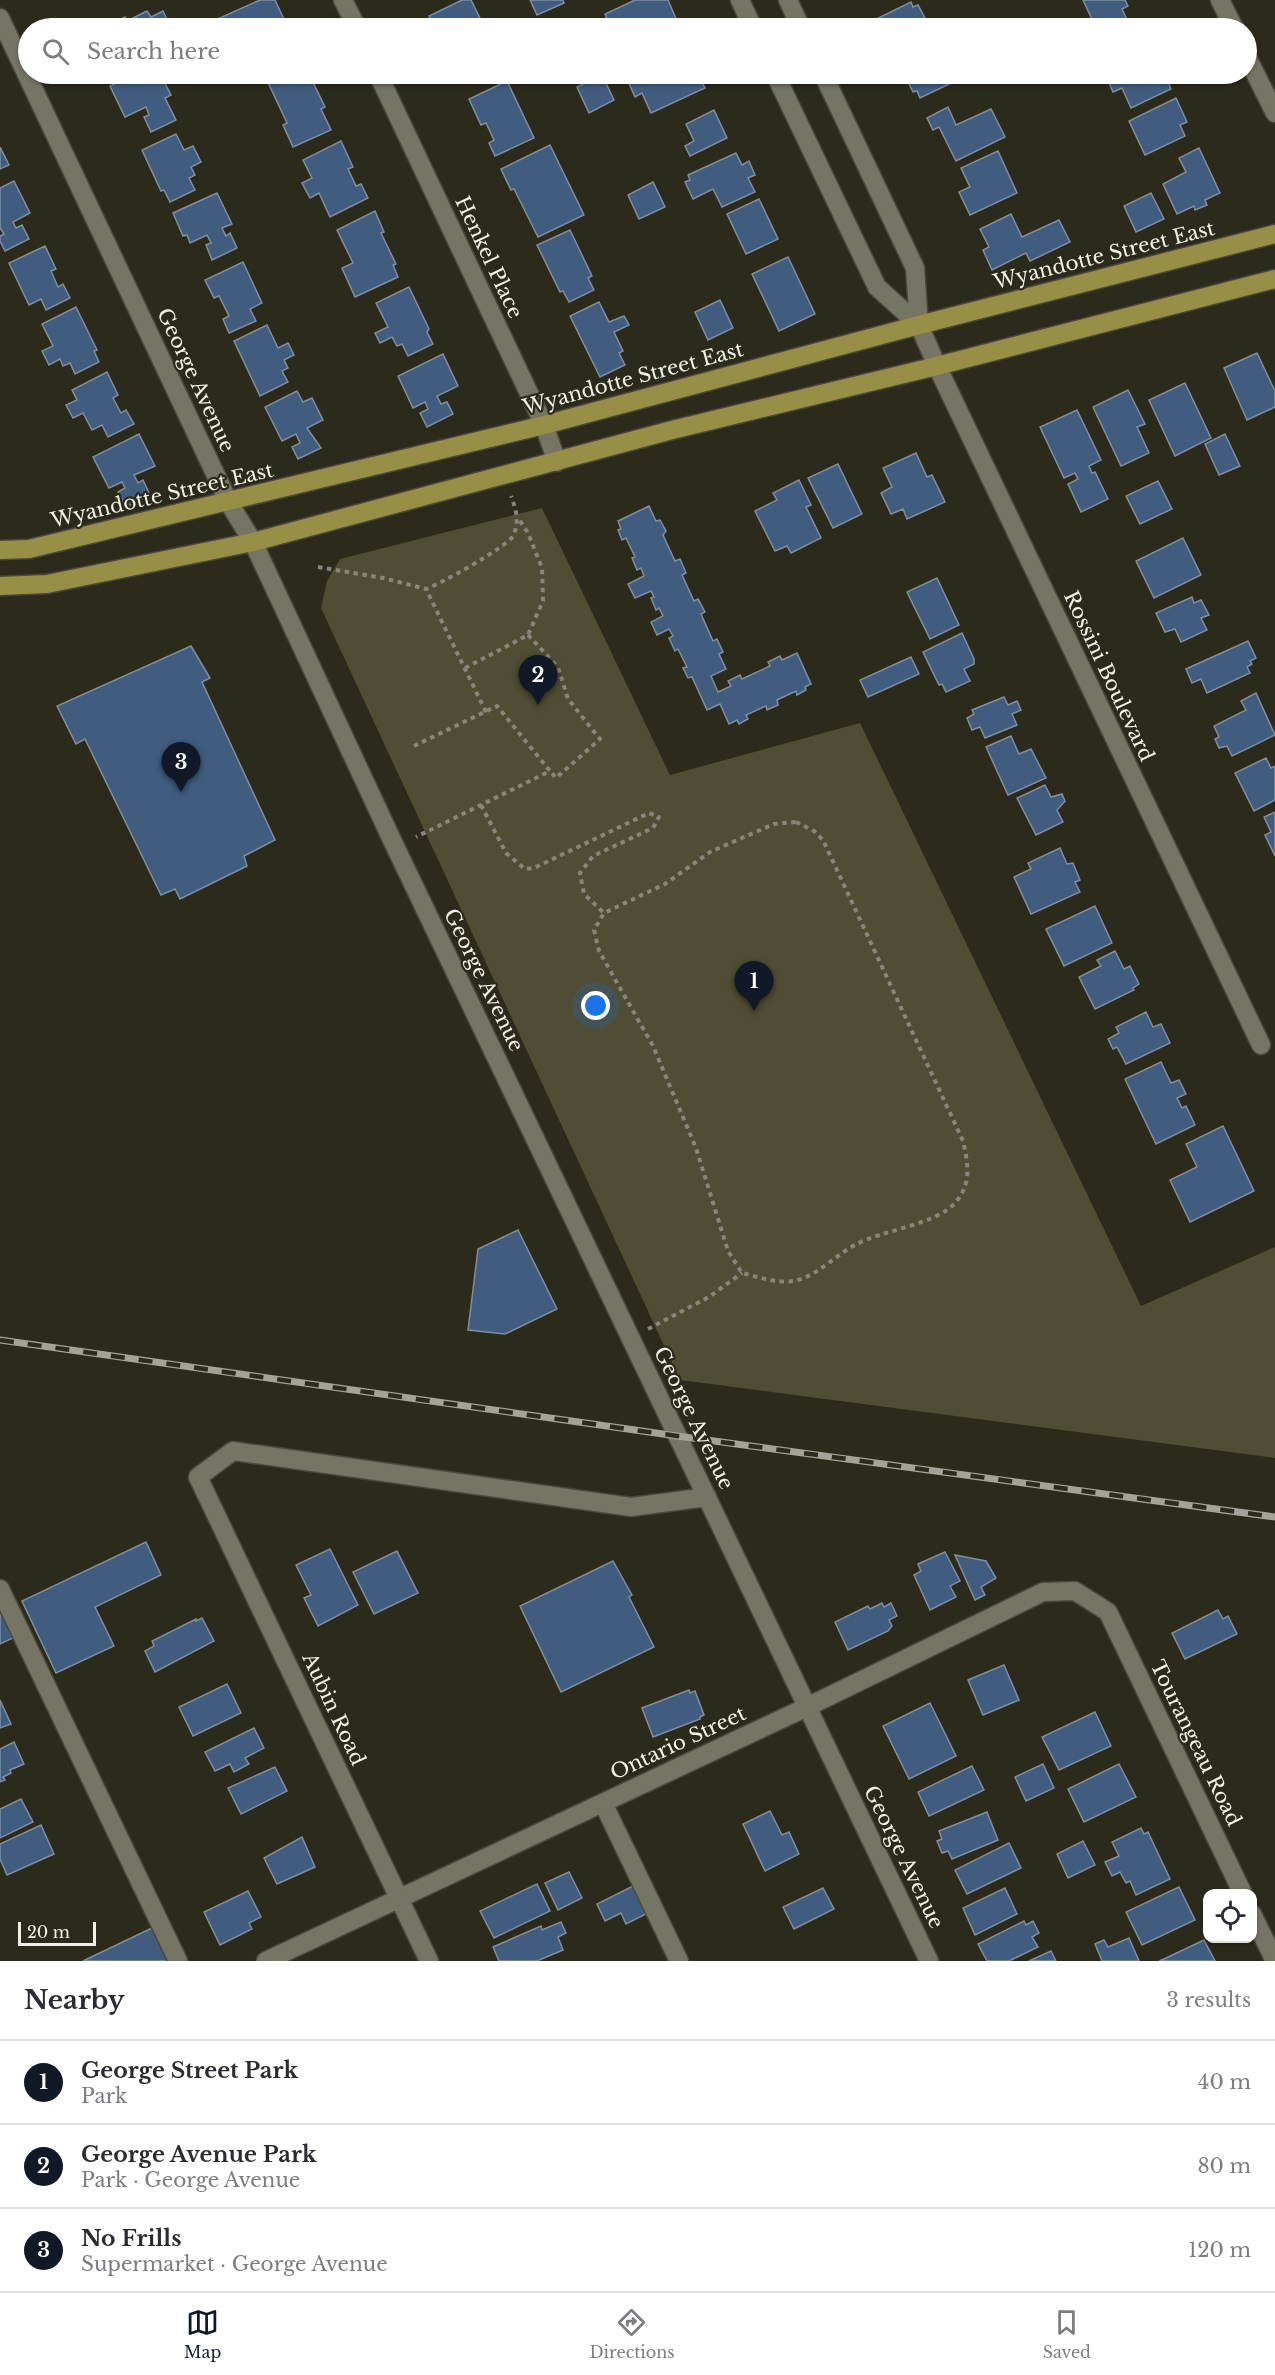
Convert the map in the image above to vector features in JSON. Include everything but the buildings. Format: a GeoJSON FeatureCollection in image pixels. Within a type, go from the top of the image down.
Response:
{"type":"FeatureCollection","features":[{"type":"Feature","properties":{"kind":"main road","name":"Wyandotte Street East"},"geometry":{"type":"LineString","coordinates":[[0,550],[29,549],[544,425],[919,325],[1275,234]]}},
{"type":"Feature","properties":{"kind":"main road"},"geometry":{"type":"LineString","coordinates":[[0,586],[47,584],[253,542],[672,430],[937,366],[1275,279]]}},
{"type":"Feature","properties":{"kind":"street"},"geometry":{"type":"LineString","coordinates":[[343,0],[352,18]]}},
{"type":"Feature","properties":{"kind":"street"},"geometry":{"type":"LineString","coordinates":[[740,0],[748,18]]}},
{"type":"Feature","properties":{"kind":"street"},"geometry":{"type":"LineString","coordinates":[[788,0],[796,18]]}},
{"type":"Feature","properties":{"kind":"street"},"geometry":{"type":"LineString","coordinates":[[1220,0],[1229,18]]}},
{"type":"Feature","properties":{"kind":"street","name":"George Avenue"},"geometry":{"type":"LineString","coordinates":[[0,18],[18,56]]}},
{"type":"Feature","properties":{"kind":"street"},"geometry":{"type":"LineString","coordinates":[[1257,77],[1275,113]]}},
{"type":"Feature","properties":{"kind":"street","name":"George Avenue"},"geometry":{"type":"LineString","coordinates":[[31,84],[229,502],[253,542],[388,832],[928,1961]]}},
{"type":"Feature","properties":{"kind":"street","name":"Henkel Place"},"geometry":{"type":"LineString","coordinates":[[383,84],[544,425],[557,462]]}},
{"type":"Feature","properties":{"kind":"street","name":"Rossini Boulevard"},"geometry":{"type":"LineString","coordinates":[[780,84],[877,287],[919,325]]}},
{"type":"Feature","properties":{"kind":"street","name":"Rossini Boulevard"},"geometry":{"type":"LineString","coordinates":[[828,84],[915,268],[919,325],[937,366],[1260,1045]]}},
{"type":"Feature","properties":{"kind":"street","name":"Aubin Road"},"geometry":{"type":"LineString","coordinates":[[429,1961],[198,1477],[233,1451],[631,1507],[707,1497]]}},
{"type":"Feature","properties":{"kind":"street"},"geometry":{"type":"LineString","coordinates":[[0,1589],[178,1961]]}},
{"type":"Feature","properties":{"kind":"street","name":"Ontario Street"},"geometry":{"type":"LineString","coordinates":[[266,1961],[807,1707],[1043,1592],[1076,1591],[1108,1612]]}},
{"type":"Feature","properties":{"kind":"street","name":"Tourangeau Road"},"geometry":{"type":"LineString","coordinates":[[1108,1612],[1241,1889]]}},
{"type":"Feature","properties":{"kind":"street"},"geometry":{"type":"LineString","coordinates":[[603,1803],[679,1961]]}},
{"type":"Feature","properties":{"kind":"street"},"geometry":{"type":"LineString","coordinates":[[1257,1924],[1275,1961]]}},
{"type":"Feature","properties":{"kind":"path"},"geometry":{"type":"LineString","coordinates":[[465,669],[528,634],[543,601],[542,568],[528,533],[518,518],[511,496]]}},
{"type":"Feature","properties":{"kind":"path"},"geometry":{"type":"LineString","coordinates":[[318,567],[383,578],[426,589],[441,584],[512,538],[518,518]]}},
{"type":"Feature","properties":{"kind":"path"},"geometry":{"type":"LineString","coordinates":[[426,589],[486,712]]}},
{"type":"Feature","properties":{"kind":"path"},"geometry":{"type":"LineString","coordinates":[[414,746],[497,706],[556,778],[600,740],[568,699],[558,667],[528,634]]}},
{"type":"Feature","properties":{"kind":"path"},"geometry":{"type":"LineString","coordinates":[[416,837],[550,771]]}},
{"type":"Feature","properties":{"kind":"path"},"geometry":{"type":"LineString","coordinates":[[481,805],[506,853],[525,869],[534,868],[649,813],[659,817],[653,828],[593,856],[580,873],[584,894],[604,913]]}},
{"type":"Feature","properties":{"kind":"path"},"geometry":{"type":"LineString","coordinates":[[796,822],[814,831],[823,840],[963,1141],[969,1168],[965,1189],[955,1204],[935,1216],[856,1244],[830,1263],[799,1280],[777,1281],[742,1273],[728,1251],[696,1148],[653,1046],[599,951],[594,930],[604,913],[665,884],[710,852],[774,824],[796,822]]}},
{"type":"Feature","properties":{"kind":"path"},"geometry":{"type":"LineString","coordinates":[[647,1329],[709,1297],[742,1273]]}},
{"type":"Feature","properties":{"kind":"shaded area"},"geometry":{"type":"Polygon","coordinates":[[[542,508],[670,775],[860,723],[1141,1306],[1275,1247],[1275,1458],[680,1380],[321,608],[327,581],[340,559],[542,508]]]}},
{"type":"Feature","properties":{"kind":"railway"},"geometry":{"type":"LineString","coordinates":[[0,1340],[677,1436],[1275,1517]]}},
{"type":"Feature","properties":{"kind":"place","name":"George Avenue Park"},"geometry":{"type":"Point","coordinates":[538,705]}},
{"type":"Feature","properties":{"kind":"place","name":"No Frills"},"geometry":{"type":"Point","coordinates":[181,792]}},
{"type":"Feature","properties":{"kind":"place","name":"George Street Park"},"geometry":{"type":"Point","coordinates":[754,1011]}}]}
